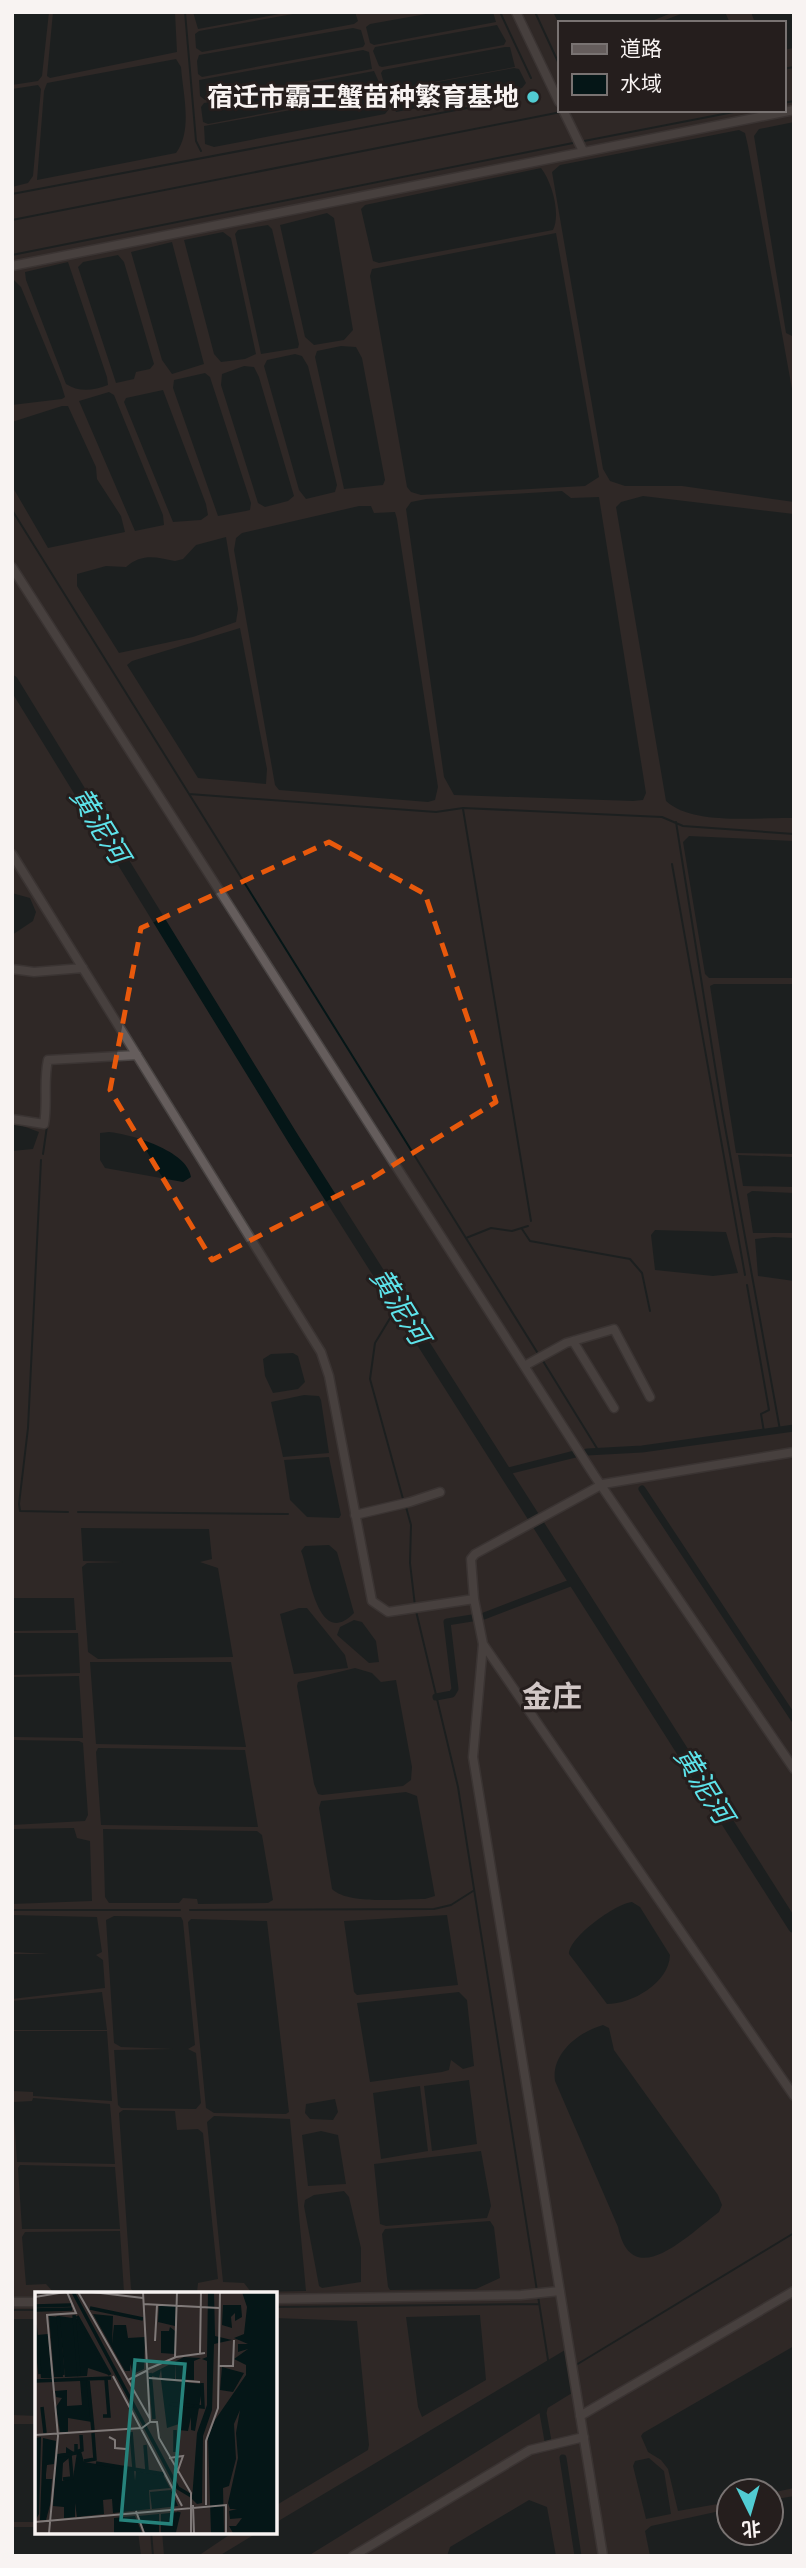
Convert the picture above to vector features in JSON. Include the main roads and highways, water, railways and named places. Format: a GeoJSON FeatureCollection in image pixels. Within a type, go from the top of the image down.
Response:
{"type":"FeatureCollection","features":[{"type":"Feature","properties":{"kind":"water"},"geometry":{"type":"Polygon","coordinates":[[[12,12],[49,12],[42,76],[38,81],[12,85],[12,12]]]}},
{"type":"Feature","properties":{"kind":"water"},"geometry":{"type":"Polygon","coordinates":[[[53,12],[175,12],[177,52],[50,78],[47,76],[53,12]]]}},
{"type":"Feature","properties":{"kind":"water"},"geometry":{"type":"Polygon","coordinates":[[[193,12],[290,12],[198,29],[193,12]]]}},
{"type":"Feature","properties":{"kind":"water"},"geometry":{"type":"Polygon","coordinates":[[[304,12],[355,12],[358,21],[354,24],[202,52],[196,48],[195,34],[199,31],[304,12]]]}},
{"type":"Feature","properties":{"kind":"water"},"geometry":{"type":"Polygon","coordinates":[[[437,12],[493,12],[496,22],[374,45],[370,43],[366,27],[370,24],[437,12]]]}},
{"type":"Feature","properties":{"kind":"water"},"geometry":{"type":"Polygon","coordinates":[[[553,12],[674,12],[652,21],[558,22],[553,12]]]}},
{"type":"Feature","properties":{"kind":"water"},"geometry":{"type":"Polygon","coordinates":[[[686,12],[725,12],[729,21],[662,21],[686,12]]]}},
{"type":"Feature","properties":{"kind":"water"},"geometry":{"type":"Polygon","coordinates":[[[751,12],[794,12],[794,48],[785,50],[785,21],[754,21],[751,12]]]}},
{"type":"Feature","properties":{"kind":"water"},"geometry":{"type":"Polygon","coordinates":[[[497,25],[506,41],[504,45],[382,67],[379,66],[373,51],[375,47],[497,25]]]}},
{"type":"Feature","properties":{"kind":"water"},"geometry":{"type":"Polygon","coordinates":[[[353,28],[361,30],[365,44],[363,47],[202,77],[198,74],[199,55],[353,28]]]}},
{"type":"Feature","properties":{"kind":"water"},"geometry":{"type":"Polygon","coordinates":[[[510,47],[515,67],[390,90],[385,87],[381,73],[383,70],[510,47]]]}},
{"type":"Feature","properties":{"kind":"water"},"geometry":{"type":"Polygon","coordinates":[[[363,50],[369,52],[372,69],[205,100],[200,96],[199,80],[363,50]]]}},
{"type":"Feature","properties":{"kind":"water"},"geometry":{"type":"Polygon","coordinates":[[[176,59],[181,67],[186,123],[176,153],[37,180],[44,91],[47,83],[176,59]]]}},
{"type":"Feature","properties":{"kind":"water"},"geometry":{"type":"Polygon","coordinates":[[[519,69],[526,83],[522,88],[396,112],[389,94],[389,91],[519,69]]]}},
{"type":"Feature","properties":{"kind":"water"},"geometry":{"type":"Polygon","coordinates":[[[374,71],[382,89],[377,92],[208,124],[203,122],[201,107],[204,103],[374,71]]]}},
{"type":"Feature","properties":{"kind":"water"},"geometry":{"type":"Polygon","coordinates":[[[38,85],[41,89],[33,176],[28,183],[12,187],[12,89],[38,85]]]}},
{"type":"Feature","properties":{"kind":"water"},"geometry":{"type":"Polygon","coordinates":[[[383,93],[389,109],[385,114],[214,147],[205,144],[204,126],[383,93]]]}},
{"type":"Feature","properties":{"kind":"water"},"geometry":{"type":"Polygon","coordinates":[[[794,122],[794,337],[786,333],[754,136],[759,129],[794,122]]]}},
{"type":"Feature","properties":{"kind":"water"},"geometry":{"type":"Polygon","coordinates":[[[739,130],[745,133],[748,146],[794,400],[794,502],[682,486],[625,486],[610,481],[603,469],[552,172],[560,165],[739,130]]]}},
{"type":"Feature","properties":{"kind":"water"},"geometry":{"type":"Polygon","coordinates":[[[541,168],[549,181],[554,198],[556,216],[553,230],[379,263],[373,261],[361,209],[365,205],[541,168]]]}},
{"type":"Feature","properties":{"kind":"water"},"geometry":{"type":"Polygon","coordinates":[[[327,213],[334,218],[353,330],[344,340],[314,345],[305,337],[280,225],[327,213]]]}},
{"type":"Feature","properties":{"kind":"water"},"geometry":{"type":"Polygon","coordinates":[[[268,225],[272,229],[299,344],[298,348],[261,354],[235,234],[238,230],[268,225]]]}},
{"type":"Feature","properties":{"kind":"water"},"geometry":{"type":"Polygon","coordinates":[[[223,232],[231,238],[256,354],[245,359],[221,362],[214,354],[184,240],[223,232]]]}},
{"type":"Feature","properties":{"kind":"water"},"geometry":{"type":"Polygon","coordinates":[[[556,233],[599,477],[585,486],[421,495],[411,492],[407,487],[370,276],[372,269],[556,233]]]}},
{"type":"Feature","properties":{"kind":"water"},"geometry":{"type":"Polygon","coordinates":[[[172,242],[204,364],[172,374],[162,360],[131,252],[172,242]]]}},
{"type":"Feature","properties":{"kind":"water"},"geometry":{"type":"Polygon","coordinates":[[[118,255],[124,262],[154,364],[150,369],[136,372],[134,379],[116,383],[78,267],[83,262],[118,255]]]}},
{"type":"Feature","properties":{"kind":"water"},"geometry":{"type":"Polygon","coordinates":[[[68,262],[108,385],[86,390],[66,384],[26,280],[25,272],[68,262]]]}},
{"type":"Feature","properties":{"kind":"water"},"geometry":{"type":"Polygon","coordinates":[[[12,278],[21,287],[61,384],[65,397],[62,399],[12,405],[12,278]]]}},
{"type":"Feature","properties":{"kind":"water"},"geometry":{"type":"Polygon","coordinates":[[[341,346],[356,347],[362,358],[385,480],[383,485],[344,489],[315,357],[317,351],[341,346]]]}},
{"type":"Feature","properties":{"kind":"water"},"geometry":{"type":"Polygon","coordinates":[[[295,354],[302,356],[308,366],[337,485],[335,492],[306,499],[299,490],[264,366],[267,360],[295,354]]]}},
{"type":"Feature","properties":{"kind":"water"},"geometry":{"type":"Polygon","coordinates":[[[244,366],[254,367],[259,377],[294,496],[288,501],[265,507],[258,503],[221,385],[222,374],[244,366]]]}},
{"type":"Feature","properties":{"kind":"water"},"geometry":{"type":"Polygon","coordinates":[[[205,373],[210,377],[251,503],[250,510],[218,516],[173,388],[174,380],[205,373]]]}},
{"type":"Feature","properties":{"kind":"water"},"geometry":{"type":"Polygon","coordinates":[[[163,390],[206,504],[208,515],[201,520],[173,522],[124,402],[126,398],[163,390]]]}},
{"type":"Feature","properties":{"kind":"water"},"geometry":{"type":"Polygon","coordinates":[[[109,392],[114,395],[163,515],[164,525],[135,531],[79,401],[109,392]]]}},
{"type":"Feature","properties":{"kind":"water"},"geometry":{"type":"Polygon","coordinates":[[[68,406],[96,467],[97,479],[121,516],[125,532],[48,548],[12,486],[12,422],[68,406]]]}},
{"type":"Feature","properties":{"kind":"water"},"geometry":{"type":"Polygon","coordinates":[[[562,491],[571,498],[599,497],[646,793],[643,800],[633,801],[454,795],[444,777],[406,509],[411,502],[426,499],[562,491]]]}},
{"type":"Feature","properties":{"kind":"water"},"geometry":{"type":"Polygon","coordinates":[[[643,496],[794,514],[794,818],[709,817],[678,809],[666,801],[616,507],[621,502],[643,496]]]}},
{"type":"Feature","properties":{"kind":"water"},"geometry":{"type":"Polygon","coordinates":[[[359,506],[371,506],[374,513],[395,512],[397,519],[438,787],[435,800],[428,802],[279,790],[275,785],[234,550],[236,538],[242,533],[359,506]]]}},
{"type":"Feature","properties":{"kind":"water"},"geometry":{"type":"Polygon","coordinates":[[[226,537],[238,609],[236,622],[193,637],[119,653],[77,586],[77,574],[106,566],[126,567],[144,558],[175,561],[183,559],[196,545],[226,537]]]}},
{"type":"Feature","properties":{"kind":"water"},"geometry":{"type":"Polygon","coordinates":[[[240,628],[267,769],[266,784],[198,778],[127,665],[132,661],[240,628]]]}},
{"type":"Feature","properties":{"kind":"water"},"geometry":{"type":"Polygon","coordinates":[[[689,836],[794,841],[794,978],[709,978],[705,974],[683,842],[689,836]]]}},
{"type":"Feature","properties":{"kind":"water"},"geometry":{"type":"Polygon","coordinates":[[[12,893],[30,898],[36,912],[33,921],[12,935],[12,893]]]}},
{"type":"Feature","properties":{"kind":"water"},"geometry":{"type":"Polygon","coordinates":[[[794,984],[794,1154],[736,1153],[710,986],[794,984]]]}},
{"type":"Feature","properties":{"kind":"water"},"geometry":{"type":"Polygon","coordinates":[[[12,1122],[39,1132],[33,1149],[12,1151],[12,1122]]]}},
{"type":"Feature","properties":{"kind":"water"},"geometry":{"type":"Polygon","coordinates":[[[109,1132],[144,1140],[170,1152],[188,1168],[191,1177],[183,1182],[105,1168],[100,1160],[100,1133],[109,1132]]]}},
{"type":"Feature","properties":{"kind":"water"},"geometry":{"type":"Polygon","coordinates":[[[738,1155],[794,1157],[794,1187],[743,1186],[738,1155]]]}},
{"type":"Feature","properties":{"kind":"water"},"geometry":{"type":"Polygon","coordinates":[[[752,1191],[794,1193],[794,1233],[753,1233],[747,1194],[752,1191]]]}},
{"type":"Feature","properties":{"kind":"water"},"geometry":{"type":"Polygon","coordinates":[[[655,1230],[726,1232],[738,1273],[713,1276],[655,1270],[651,1235],[655,1230]]]}},
{"type":"Feature","properties":{"kind":"water"},"geometry":{"type":"Polygon","coordinates":[[[794,1238],[794,1281],[758,1276],[755,1239],[794,1238]]]}},
{"type":"Feature","properties":{"kind":"water"},"geometry":{"type":"Polygon","coordinates":[[[293,1353],[298,1356],[305,1382],[298,1389],[273,1393],[265,1376],[263,1359],[271,1354],[293,1353]]]}},
{"type":"Feature","properties":{"kind":"water"},"geometry":{"type":"Polygon","coordinates":[[[304,1395],[319,1396],[321,1400],[329,1453],[283,1457],[271,1402],[304,1395]]]}},
{"type":"Feature","properties":{"kind":"water"},"geometry":{"type":"Polygon","coordinates":[[[329,1457],[341,1515],[339,1518],[307,1517],[290,1500],[284,1460],[329,1457]]]}},
{"type":"Feature","properties":{"kind":"water"},"geometry":{"type":"Polygon","coordinates":[[[81,1528],[209,1529],[212,1559],[200,1562],[218,1568],[233,1657],[98,1659],[88,1652],[82,1567],[87,1563],[123,1562],[83,1561],[81,1528]]]}},
{"type":"Feature","properties":{"kind":"water"},"geometry":{"type":"Polygon","coordinates":[[[329,1545],[337,1552],[354,1613],[341,1622],[331,1622],[323,1615],[301,1551],[305,1546],[329,1545]]]}},
{"type":"Feature","properties":{"kind":"water"},"geometry":{"type":"Polygon","coordinates":[[[12,1598],[74,1598],[76,1630],[12,1631],[12,1598]]]}},
{"type":"Feature","properties":{"kind":"water"},"geometry":{"type":"Polygon","coordinates":[[[307,1608],[345,1655],[348,1668],[294,1674],[280,1614],[307,1608]]]}},
{"type":"Feature","properties":{"kind":"water"},"geometry":{"type":"Polygon","coordinates":[[[354,1620],[362,1622],[376,1641],[379,1662],[369,1663],[337,1635],[340,1627],[354,1620]]]}},
{"type":"Feature","properties":{"kind":"water"},"geometry":{"type":"Polygon","coordinates":[[[12,1633],[78,1633],[80,1673],[12,1675],[12,1633]]]}},
{"type":"Feature","properties":{"kind":"water"},"geometry":{"type":"Polygon","coordinates":[[[90,1662],[231,1662],[246,1747],[96,1744],[90,1662]]]}},
{"type":"Feature","properties":{"kind":"water"},"geometry":{"type":"Polygon","coordinates":[[[355,1668],[372,1673],[381,1682],[396,1680],[412,1767],[411,1780],[403,1786],[318,1794],[314,1784],[298,1682],[355,1668]]]}},
{"type":"Feature","properties":{"kind":"water"},"geometry":{"type":"Polygon","coordinates":[[[79,1676],[83,1738],[14,1737],[12,1677],[79,1676]]]}},
{"type":"Feature","properties":{"kind":"water"},"geometry":{"type":"Polygon","coordinates":[[[12,1740],[83,1743],[88,1815],[85,1821],[12,1825],[12,1740]]]}},
{"type":"Feature","properties":{"kind":"water"},"geometry":{"type":"Polygon","coordinates":[[[98,1748],[245,1750],[258,1827],[101,1825],[96,1752],[98,1748]]]}},
{"type":"Feature","properties":{"kind":"water"},"geometry":{"type":"Polygon","coordinates":[[[406,1792],[417,1796],[435,1896],[425,1899],[362,1899],[340,1894],[332,1889],[319,1808],[321,1801],[406,1792]]]}},
{"type":"Feature","properties":{"kind":"water"},"geometry":{"type":"Polygon","coordinates":[[[74,1828],[77,1838],[90,1841],[92,1901],[12,1904],[12,1829],[74,1828]]]}},
{"type":"Feature","properties":{"kind":"water"},"geometry":{"type":"Polygon","coordinates":[[[103,1829],[257,1831],[262,1835],[273,1900],[268,1903],[198,1904],[197,1899],[183,1898],[179,1903],[109,1903],[105,1897],[103,1829]]]}},
{"type":"Feature","properties":{"kind":"water"},"geometry":{"type":"Polygon","coordinates":[[[632,1902],[640,1907],[670,1955],[668,1965],[648,1990],[627,2000],[607,2004],[569,1954],[576,1939],[594,1922],[632,1902]]]}},
{"type":"Feature","properties":{"kind":"water"},"geometry":{"type":"Polygon","coordinates":[[[12,1915],[97,1917],[102,1952],[96,1955],[103,1960],[105,1988],[12,1999],[12,1954],[49,1954],[12,1952],[12,1915]]]}},
{"type":"Feature","properties":{"kind":"water"},"geometry":{"type":"Polygon","coordinates":[[[447,1915],[458,1985],[357,1995],[354,1992],[344,1921],[447,1915]]]}},
{"type":"Feature","properties":{"kind":"water"},"geometry":{"type":"Polygon","coordinates":[[[114,1916],[181,1917],[183,1921],[195,2045],[188,2049],[196,2053],[201,2103],[196,2109],[121,2108],[118,2105],[114,2050],[173,2049],[121,2047],[114,2043],[106,1920],[114,1916]]]}},
{"type":"Feature","properties":{"kind":"water"},"geometry":{"type":"Polygon","coordinates":[[[191,1919],[267,1921],[289,2112],[286,2114],[214,2113],[206,2108],[188,1922],[191,1919]]]}},
{"type":"Feature","properties":{"kind":"water"},"geometry":{"type":"Polygon","coordinates":[[[102,1992],[107,2030],[12,2030],[12,2001],[102,1992]]]}},
{"type":"Feature","properties":{"kind":"water"},"geometry":{"type":"Polygon","coordinates":[[[459,1992],[467,2000],[474,2066],[463,2069],[451,2060],[449,2070],[442,2072],[370,2082],[357,2003],[459,1992]]]}},
{"type":"Feature","properties":{"kind":"water"},"geometry":{"type":"Polygon","coordinates":[[[603,2025],[609,2028],[614,2050],[718,2195],[722,2205],[719,2212],[678,2244],[663,2253],[648,2257],[635,2256],[625,2246],[555,2081],[557,2062],[568,2046],[584,2033],[603,2025]]]}},
{"type":"Feature","properties":{"kind":"water"},"geometry":{"type":"Polygon","coordinates":[[[12,2031],[107,2031],[112,2101],[33,2096],[33,2092],[12,2091],[12,2031]]]}},
{"type":"Feature","properties":{"kind":"water"},"geometry":{"type":"Polygon","coordinates":[[[469,2080],[477,2144],[432,2151],[424,2086],[469,2080]]]}},
{"type":"Feature","properties":{"kind":"water"},"geometry":{"type":"Polygon","coordinates":[[[420,2086],[428,2151],[381,2159],[373,2093],[420,2086]]]}},
{"type":"Feature","properties":{"kind":"water"},"geometry":{"type":"Polygon","coordinates":[[[33,2098],[110,2104],[115,2164],[17,2162],[13,2102],[32,2101],[33,2098]]]}},
{"type":"Feature","properties":{"kind":"water"},"geometry":{"type":"Polygon","coordinates":[[[335,2099],[338,2112],[333,2120],[310,2119],[305,2113],[306,2104],[335,2099]]]}},
{"type":"Feature","properties":{"kind":"water"},"geometry":{"type":"Polygon","coordinates":[[[123,2110],[175,2111],[177,2130],[198,2129],[203,2133],[218,2279],[198,2283],[197,2292],[134,2292],[131,2289],[119,2113],[123,2110]]]}},
{"type":"Feature","properties":{"kind":"water"},"geometry":{"type":"Polygon","coordinates":[[[214,2116],[290,2119],[306,2291],[251,2292],[244,2283],[223,2282],[207,2122],[214,2116]]]}},
{"type":"Feature","properties":{"kind":"water"},"geometry":{"type":"Polygon","coordinates":[[[321,2131],[338,2135],[346,2184],[308,2186],[302,2135],[321,2131]]]}},
{"type":"Feature","properties":{"kind":"water"},"geometry":{"type":"Polygon","coordinates":[[[481,2151],[491,2206],[487,2218],[386,2226],[380,2224],[374,2164],[481,2151]]]}},
{"type":"Feature","properties":{"kind":"water"},"geometry":{"type":"Polygon","coordinates":[[[20,2165],[115,2167],[120,2229],[22,2229],[20,2165]]]}},
{"type":"Feature","properties":{"kind":"water"},"geometry":{"type":"Polygon","coordinates":[[[344,2191],[349,2197],[361,2248],[361,2282],[322,2288],[319,2286],[305,2200],[314,2195],[344,2191]]]}},
{"type":"Feature","properties":{"kind":"water"},"geometry":{"type":"Polygon","coordinates":[[[490,2221],[494,2227],[500,2278],[476,2289],[390,2290],[382,2234],[385,2229],[490,2221]]]}},
{"type":"Feature","properties":{"kind":"water"},"geometry":{"type":"Polygon","coordinates":[[[120,2231],[124,2292],[53,2292],[46,2284],[26,2285],[22,2237],[25,2232],[120,2231]]]}},
{"type":"Feature","properties":{"kind":"water"},"geometry":{"type":"Polygon","coordinates":[[[480,2315],[486,2380],[422,2417],[418,2407],[406,2317],[480,2315]]]}},
{"type":"Feature","properties":{"kind":"water"},"geometry":{"type":"Polygon","coordinates":[[[276,2318],[357,2321],[368,2450],[276,2505],[276,2318]]]}},
{"type":"Feature","properties":{"kind":"water"},"geometry":{"type":"Polygon","coordinates":[[[12,2319],[35,2319],[35,2416],[12,2415],[12,2319]]]}},
{"type":"Feature","properties":{"kind":"water"},"geometry":{"type":"Polygon","coordinates":[[[794,2346],[794,2488],[785,2490],[785,2477],[715,2477],[715,2504],[678,2511],[668,2469],[661,2460],[648,2452],[641,2436],[794,2346]]]}},
{"type":"Feature","properties":{"kind":"water"},"geometry":{"type":"Polygon","coordinates":[[[565,2350],[572,2393],[308,2556],[219,2556],[257,2533],[276,2533],[276,2522],[565,2350]]]}},
{"type":"Feature","properties":{"kind":"water"},"geometry":{"type":"Polygon","coordinates":[[[12,2424],[35,2424],[35,2522],[12,2522],[12,2424]]]}},
{"type":"Feature","properties":{"kind":"water"},"geometry":{"type":"Polygon","coordinates":[[[649,2458],[664,2471],[671,2514],[646,2519],[633,2466],[635,2461],[649,2458]]]}},
{"type":"Feature","properties":{"kind":"water"},"geometry":{"type":"Polygon","coordinates":[[[794,2496],[794,2556],[650,2556],[645,2531],[651,2526],[715,2512],[715,2547],[785,2547],[785,2498],[794,2496]]]}},
{"type":"Feature","properties":{"kind":"water"},"geometry":{"type":"Polygon","coordinates":[[[529,2500],[547,2507],[556,2556],[447,2556],[450,2547],[529,2500]]]}},
{"type":"Feature","properties":{"kind":"water"},"geometry":{"type":"Polygon","coordinates":[[[12,2527],[35,2527],[35,2533],[138,2533],[141,2556],[12,2556],[12,2527]]]}},
{"type":"Feature","properties":{"kind":"water"},"geometry":{"type":"Polygon","coordinates":[[[162,2533],[232,2533],[198,2556],[164,2556],[162,2533]]]}},
{"type":"Feature","properties":{"kind":"waterway"},"geometry":{"type":"LineString","coordinates":[[185,12],[196,141],[201,151]]}},
{"type":"Feature","properties":{"kind":"waterway"},"geometry":{"type":"LineString","coordinates":[[500,12],[531,78]]}},
{"type":"Feature","properties":{"kind":"waterway"},"geometry":{"type":"LineString","coordinates":[[535,12],[558,62]]}},
{"type":"Feature","properties":{"kind":"waterway"},"geometry":{"type":"LineString","coordinates":[[785,69],[794,67]]}},
{"type":"Feature","properties":{"kind":"waterway"},"geometry":{"type":"LineString","coordinates":[[785,103],[794,101]]}},
{"type":"Feature","properties":{"kind":"waterway"},"geometry":{"type":"LineString","coordinates":[[12,194],[488,104]]}},
{"type":"Feature","properties":{"kind":"waterway"},"geometry":{"type":"LineString","coordinates":[[12,220],[561,112]]}},
{"type":"Feature","properties":{"kind":"waterway"},"geometry":{"type":"LineString","coordinates":[[584,141],[734,112]]}},
{"type":"Feature","properties":{"kind":"waterway"},"geometry":{"type":"LineString","coordinates":[[12,255],[573,143]]}},
{"type":"Feature","properties":{"kind":"waterway"},"geometry":{"type":"LineString","coordinates":[[12,510],[537,1352]]}},
{"type":"Feature","properties":{"kind":"waterway","name":"黄泥河"},"geometry":{"type":"LineString","coordinates":[[12,681],[294,1140],[794,1927]]}},
{"type":"Feature","properties":{"kind":"waterway"},"geometry":{"type":"LineString","coordinates":[[189,794],[436,812],[463,808],[662,817],[683,826],[794,834]]}},
{"type":"Feature","properties":{"kind":"waterway"},"geometry":{"type":"LineString","coordinates":[[463,809],[531,1221]]}},
{"type":"Feature","properties":{"kind":"waterway"},"geometry":{"type":"LineString","coordinates":[[676,822],[722,1110],[780,1430]]}},
{"type":"Feature","properties":{"kind":"waterway"},"geometry":{"type":"LineString","coordinates":[[672,864],[745,1275]]}},
{"type":"Feature","properties":{"kind":"waterway"},"geometry":{"type":"LineString","coordinates":[[43,1154],[47,1126]]}},
{"type":"Feature","properties":{"kind":"waterway"},"geometry":{"type":"LineString","coordinates":[[41,1160],[28,1428],[19,1504],[20,1511],[68,1512]]}},
{"type":"Feature","properties":{"kind":"waterway"},"geometry":{"type":"LineString","coordinates":[[466,1238],[491,1228],[512,1231],[528,1226]]}},
{"type":"Feature","properties":{"kind":"waterway"},"geometry":{"type":"LineString","coordinates":[[522,1229],[530,1241],[630,1259],[642,1273],[650,1311]]}},
{"type":"Feature","properties":{"kind":"waterway"},"geometry":{"type":"LineString","coordinates":[[747,1285],[769,1410],[761,1414],[764,1432]]}},
{"type":"Feature","properties":{"kind":"waterway"},"geometry":{"type":"LineString","coordinates":[[398,1305],[375,1343],[370,1379],[403,1499]]}},
{"type":"Feature","properties":{"kind":"waterway"},"geometry":{"type":"LineString","coordinates":[[543,1361],[598,1450]]}},
{"type":"Feature","properties":{"kind":"waterway"},"geometry":{"type":"LineString","coordinates":[[587,1452],[642,1449],[794,1428]]}},
{"type":"Feature","properties":{"kind":"waterway"},"geometry":{"type":"LineString","coordinates":[[504,1472],[575,1454]]}},
{"type":"Feature","properties":{"kind":"waterway"},"geometry":{"type":"LineString","coordinates":[[642,1489],[794,1719]]}},
{"type":"Feature","properties":{"kind":"waterway"},"geometry":{"type":"LineString","coordinates":[[406,1507],[411,1525],[410,1563],[415,1606]]}},
{"type":"Feature","properties":{"kind":"waterway"},"geometry":{"type":"LineString","coordinates":[[78,1512],[288,1514]]}},
{"type":"Feature","properties":{"kind":"waterway"},"geometry":{"type":"LineString","coordinates":[[484,1616],[573,1582]]}},
{"type":"Feature","properties":{"kind":"waterway"},"geometry":{"type":"LineString","coordinates":[[416,1611],[458,1787],[537,2291]]}},
{"type":"Feature","properties":{"kind":"waterway"},"geometry":{"type":"LineString","coordinates":[[436,1697],[452,1694],[455,1689],[447,1622],[472,1618]]}},
{"type":"Feature","properties":{"kind":"waterway"},"geometry":{"type":"LineString","coordinates":[[190,1910],[434,1909],[451,1905],[473,1891]]}},
{"type":"Feature","properties":{"kind":"waterway"},"geometry":{"type":"LineString","coordinates":[[12,1910],[180,1910]]}},
{"type":"Feature","properties":{"kind":"waterway"},"geometry":{"type":"LineString","coordinates":[[576,2365],[794,2233]]}},
{"type":"Feature","properties":{"kind":"waterway"},"geometry":{"type":"LineString","coordinates":[[538,2296],[548,2360]]}},
{"type":"Feature","properties":{"kind":"waterway"},"geometry":{"type":"LineString","coordinates":[[276,2307],[539,2304]]}},
{"type":"Feature","properties":{"kind":"waterway"},"geometry":{"type":"LineString","coordinates":[[12,2310],[35,2310]]}},
{"type":"Feature","properties":{"kind":"waterway"},"geometry":{"type":"LineString","coordinates":[[545,2404],[543,2413],[548,2441]]}},
{"type":"Feature","properties":{"kind":"waterway"},"geometry":{"type":"LineString","coordinates":[[563,2458],[578,2556]]}},
{"type":"Feature","properties":{"kind":"waterway"},"geometry":{"type":"LineString","coordinates":[[151,2533],[153,2556]]}},
{"type":"Feature","properties":{"kind":"place","name":"宿迁市霸王蟹苗种繁育基地"},"geometry":{"type":"Point","coordinates":[533,97]}},
{"type":"Feature","properties":{"kind":"district","name":"金庄"},"geometry":{"type":"Point","coordinates":[552,1697]}}]}
